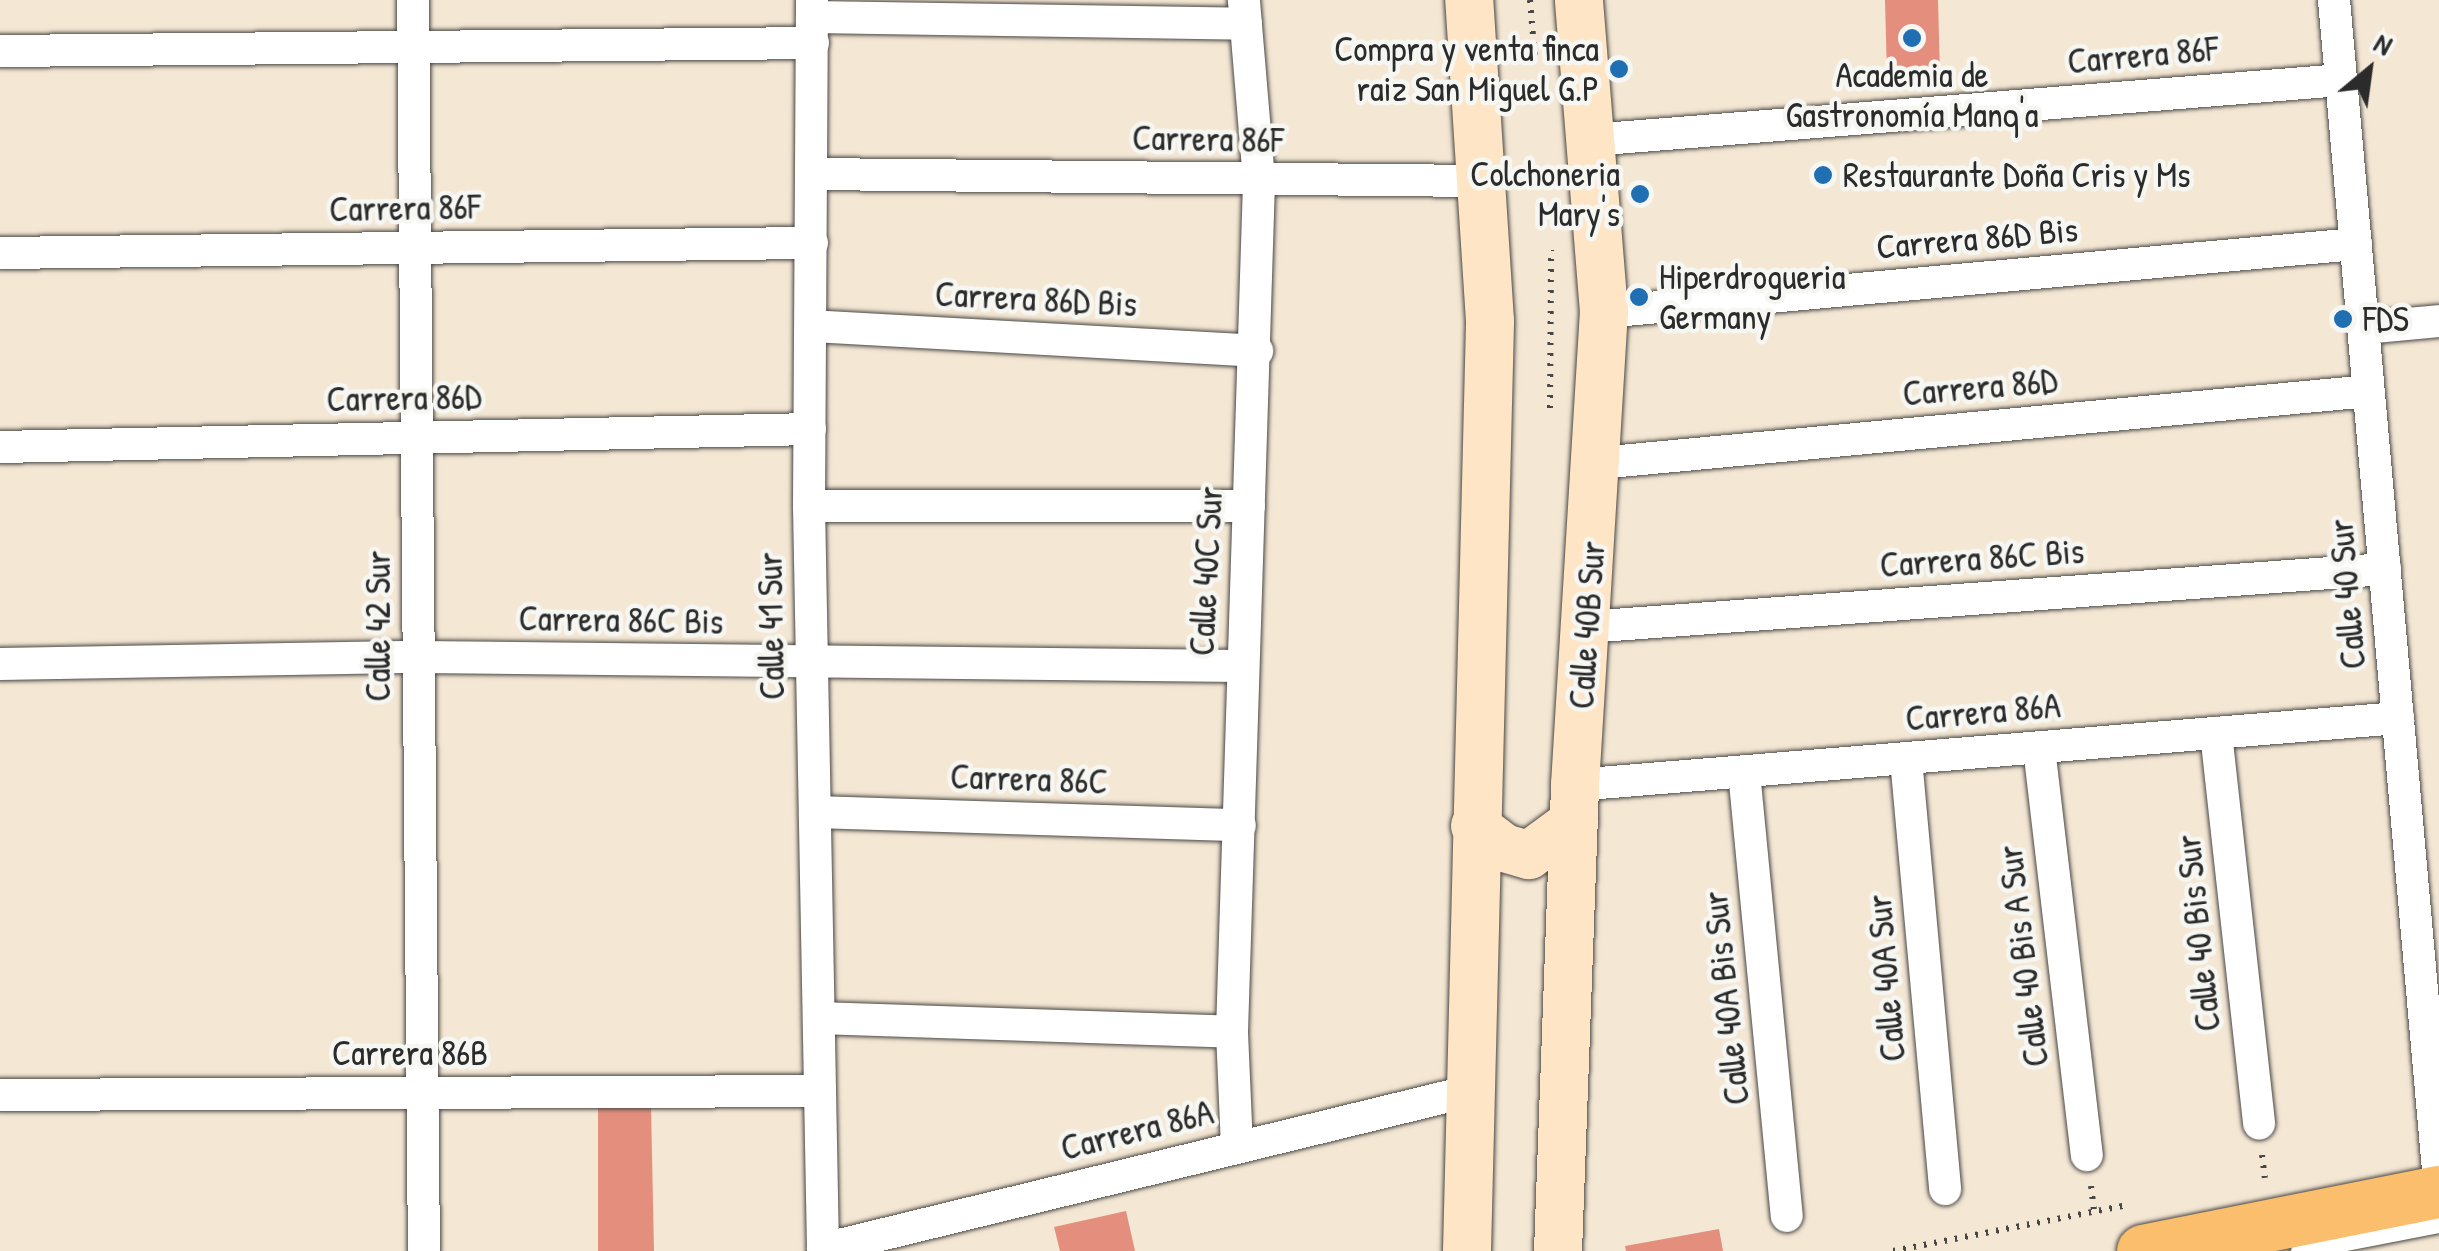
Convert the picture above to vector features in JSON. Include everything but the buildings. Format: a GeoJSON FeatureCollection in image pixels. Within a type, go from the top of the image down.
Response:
{"type":"FeatureCollection","features":[{"type":"Feature","properties":{"kind":"main road"},"geometry":{"type":"LineString","coordinates":[[2142,1251],[2439,1192]]}},
{"type":"Feature","properties":{"kind":"street","name":"Calle 42 Sur"},"geometry":{"type":"LineString","coordinates":[[413,0],[424,1251]]}},
{"type":"Feature","properties":{"kind":"street"},"geometry":{"type":"LineString","coordinates":[[1467,1251],[1474,826],[1490,321],[1484,181],[1469,0]]}},
{"type":"Feature","properties":{"kind":"street","name":"Calle 40B Sur"},"geometry":{"type":"LineString","coordinates":[[1558,1251],[1574,804],[1599,463],[1604,312],[1579,0]]}},
{"type":"Feature","properties":{"kind":"street","name":"Calle 40 Sur"},"geometry":{"type":"LineString","coordinates":[[2334,0],[2439,1181]]}},
{"type":"Feature","properties":{"kind":"street"},"geometry":{"type":"LineString","coordinates":[[0,51],[413,47],[812,20],[1245,12]]}},
{"type":"Feature","properties":{"kind":"street","name":"Calle 40C Sur"},"geometry":{"type":"LineString","coordinates":[[1237,1147],[1232,1032],[1241,666],[1257,351],[1258,180],[1245,12]]}},
{"type":"Feature","properties":{"kind":"street","name":"Calle 41 Sur"},"geometry":{"type":"LineString","coordinates":[[812,20],[809,506],[823,1250]]}},
{"type":"Feature","properties":{"kind":"street","name":"Carrera 86F"},"geometry":{"type":"LineString","coordinates":[[1591,140],[2342,80]]}},
{"type":"Feature","properties":{"kind":"street","name":"Carrera 86F"},"geometry":{"type":"LineString","coordinates":[[812,174],[1484,181]]}},
{"type":"Feature","properties":{"kind":"street","name":"Carrera 86F"},"geometry":{"type":"LineString","coordinates":[[0,253],[812,243]]}},
{"type":"Feature","properties":{"kind":"street","name":"Carrera 86D Bis"},"geometry":{"type":"LineString","coordinates":[[1604,312],[2356,244]]}},
{"type":"Feature","properties":{"kind":"street"},"geometry":{"type":"LineString","coordinates":[[2364,328],[2439,321]]}},
{"type":"Feature","properties":{"kind":"street","name":"Carrera 86D Bis"},"geometry":{"type":"LineString","coordinates":[[811,326],[1257,351]]}},
{"type":"Feature","properties":{"kind":"street","name":"Carrera 86D"},"geometry":{"type":"LineString","coordinates":[[1599,463],[2369,391]]}},
{"type":"Feature","properties":{"kind":"street","name":"Carrera 86D"},"geometry":{"type":"LineString","coordinates":[[0,447],[810,429]]}},
{"type":"Feature","properties":{"kind":"street"},"geometry":{"type":"LineString","coordinates":[[809,506],[1249,506]]}},
{"type":"Feature","properties":{"kind":"street","name":"Carrera 86C Bis"},"geometry":{"type":"LineString","coordinates":[[1586,627],[2385,569]]}},
{"type":"Feature","properties":{"kind":"street","name":"Carrera 86C Bis"},"geometry":{"type":"LineString","coordinates":[[0,664],[418,657],[1241,666]]}},
{"type":"Feature","properties":{"kind":"street","name":"Carrera 86A"},"geometry":{"type":"LineString","coordinates":[[1574,804],[1744,772],[2398,718]]}},
{"type":"Feature","properties":{"kind":"street","name":"Calle 40 Bis Sur"},"geometry":{"type":"LineString","coordinates":[[2216,733],[2259,1124]]}},
{"type":"Feature","properties":{"kind":"street","name":"Calle 40 Bis A Sur"},"geometry":{"type":"LineString","coordinates":[[2039,748],[2087,1156]]}},
{"type":"Feature","properties":{"kind":"street","name":"Calle 40A Sur"},"geometry":{"type":"LineString","coordinates":[[1906,759],[1945,1190]]}},
{"type":"Feature","properties":{"kind":"street","name":"Calle 40A Bis Sur"},"geometry":{"type":"LineString","coordinates":[[1744,772],[1787,1216]]}},
{"type":"Feature","properties":{"kind":"street"},"geometry":{"type":"LineString","coordinates":[[1474,826],[1504,848],[1529,855],[1574,804]]}},
{"type":"Feature","properties":{"kind":"street","name":"Carrera 86C"},"geometry":{"type":"LineString","coordinates":[[815,812],[1240,825]]}},
{"type":"Feature","properties":{"kind":"street"},"geometry":{"type":"LineString","coordinates":[[818,1018],[1232,1032]]}},
{"type":"Feature","properties":{"kind":"street","name":"Carrera 86B"},"geometry":{"type":"LineString","coordinates":[[0,1095],[820,1091]]}},
{"type":"Feature","properties":{"kind":"street","name":"Carrera 86A"},"geometry":{"type":"LineString","coordinates":[[823,1250],[1470,1091]]}},
{"type":"Feature","properties":{"kind":"lane"},"geometry":{"type":"LineString","coordinates":[[2300,1251],[2439,1224]]}},
{"type":"Feature","properties":{"kind":"place","name":"Academia de Gastronomía Manq'a"},"geometry":{"type":"Point","coordinates":[1912,38]}},
{"type":"Feature","properties":{"kind":"place","name":"Compra y venta finca raiz San Miguel G.P"},"geometry":{"type":"Point","coordinates":[1619,69]}},
{"type":"Feature","properties":{"kind":"place","name":"Restaurante Doña Cris y Ms"},"geometry":{"type":"Point","coordinates":[1823,175]}},
{"type":"Feature","properties":{"kind":"place","name":"Colchoneria Mary's"},"geometry":{"type":"Point","coordinates":[1640,194]}},
{"type":"Feature","properties":{"kind":"place","name":"Hiperdrogueria Germany"},"geometry":{"type":"Point","coordinates":[1639,297]}},
{"type":"Feature","properties":{"kind":"place","name":"FDS"},"geometry":{"type":"Point","coordinates":[2343,319]}}]}
